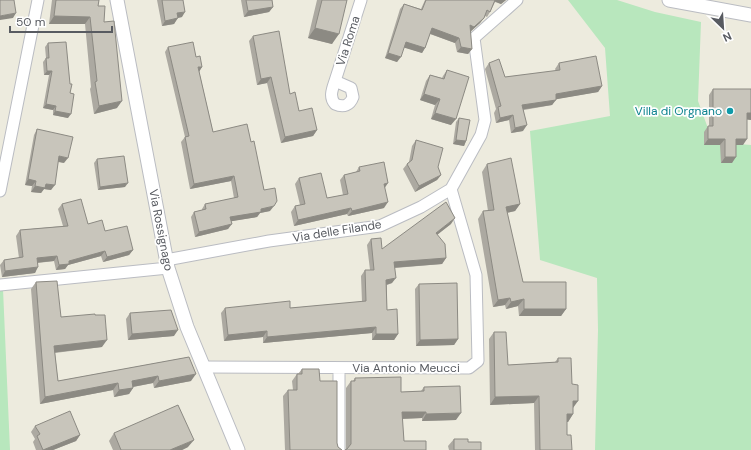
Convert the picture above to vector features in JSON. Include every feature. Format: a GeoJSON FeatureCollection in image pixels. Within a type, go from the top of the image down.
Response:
{"type":"FeatureCollection","features":[{"type":"Feature","properties":{"kind":"street"},"geometry":{"type":"LineString","coordinates":[[0,190],[3,158],[38,0]]}},
{"type":"Feature","properties":{"kind":"street","name":"Via Rossignago"},"geometry":{"type":"LineString","coordinates":[[117,0],[167,264],[182,313],[238,450]]}},
{"type":"Feature","properties":{"kind":"street","name":"Via Roma"},"geometry":{"type":"LineString","coordinates":[[335,81],[361,0]]}},
{"type":"Feature","properties":{"kind":"street","name":"Via delle Filande"},"geometry":{"type":"LineString","coordinates":[[0,285],[167,264],[269,241],[380,226],[421,207],[451,188],[481,135],[485,120],[474,38],[517,0]]}},
{"type":"Feature","properties":{"kind":"street"},"geometry":{"type":"LineString","coordinates":[[669,0],[751,15]]}},
{"type":"Feature","properties":{"kind":"street","name":"Via Antonio Meucci"},"geometry":{"type":"LineString","coordinates":[[204,367],[469,368],[478,361],[476,276],[451,188]]}},
{"type":"Feature","properties":{"kind":"street"},"geometry":{"type":"LineString","coordinates":[[339,368],[339,450]]}},
{"type":"Feature","properties":{"kind":"green space"},"geometry":{"type":"Polygon","coordinates":[[[568,0],[617,0],[655,12],[701,22],[698,101],[713,142],[751,145],[751,450],[595,450],[598,330],[597,278],[540,260],[530,131],[610,116],[605,48],[568,0]]]}},
{"type":"Feature","properties":{"kind":"green space"},"geometry":{"type":"Polygon","coordinates":[[[0,289],[3,289],[10,450],[0,450],[0,289]]]}},
{"type":"Feature","properties":{"kind":"building"},"geometry":{"type":"Polygon","coordinates":[[[0,0],[14,0],[16,13],[0,16],[0,0]]]}},
{"type":"Feature","properties":{"kind":"building"},"geometry":{"type":"Polygon","coordinates":[[[56,0],[99,0],[98,6],[105,6],[104,22],[114,21],[122,101],[99,106],[95,82],[97,81],[90,17],[54,16],[56,0]]]}},
{"type":"Feature","properties":{"kind":"building"},"geometry":{"type":"Polygon","coordinates":[[[162,0],[183,0],[185,12],[177,13],[178,18],[165,21],[162,0]]]}},
{"type":"Feature","properties":{"kind":"building"},"geometry":{"type":"Polygon","coordinates":[[[246,0],[272,0],[273,7],[248,11],[246,0]]]}},
{"type":"Feature","properties":{"kind":"building"},"geometry":{"type":"Polygon","coordinates":[[[322,0],[347,0],[339,34],[315,28],[322,0]]]}},
{"type":"Feature","properties":{"kind":"building"},"geometry":{"type":"Polygon","coordinates":[[[426,0],[495,0],[490,12],[487,10],[484,18],[474,27],[470,25],[472,49],[461,47],[459,38],[432,28],[425,48],[406,42],[401,57],[388,53],[404,4],[422,10],[426,0]]]}},
{"type":"Feature","properties":{"kind":"building"},"geometry":{"type":"Polygon","coordinates":[[[279,31],[290,94],[295,92],[299,111],[312,108],[317,130],[285,137],[271,77],[261,79],[253,36],[279,31]]]}},
{"type":"Feature","properties":{"kind":"building"},"geometry":{"type":"Polygon","coordinates":[[[66,42],[70,84],[72,84],[70,93],[74,94],[71,114],[55,111],[56,106],[46,104],[52,71],[47,71],[46,58],[49,58],[48,43],[66,42]]]}},
{"type":"Feature","properties":{"kind":"building"},"geometry":{"type":"Polygon","coordinates":[[[193,42],[196,57],[200,56],[202,67],[198,67],[213,132],[247,124],[251,142],[254,141],[264,190],[275,188],[277,201],[274,206],[261,209],[261,212],[230,217],[232,224],[199,232],[194,212],[206,209],[205,204],[238,197],[234,176],[194,184],[185,137],[189,136],[168,47],[193,42]]]}},
{"type":"Feature","properties":{"kind":"building"},"geometry":{"type":"Polygon","coordinates":[[[596,56],[602,86],[556,94],[556,100],[522,105],[527,125],[515,128],[513,115],[500,118],[498,107],[501,106],[489,63],[499,59],[505,77],[560,70],[559,63],[596,56]]]}},
{"type":"Feature","properties":{"kind":"building"},"geometry":{"type":"Polygon","coordinates":[[[447,70],[469,77],[456,119],[435,113],[440,99],[424,94],[430,75],[444,79],[447,70]]]}},
{"type":"Feature","properties":{"kind":"building"},"geometry":{"type":"Polygon","coordinates":[[[713,89],[751,89],[751,113],[747,113],[747,139],[736,139],[736,157],[725,157],[725,139],[708,139],[708,126],[713,126],[713,89]]]}},
{"type":"Feature","properties":{"kind":"building"},"geometry":{"type":"Polygon","coordinates":[[[459,118],[470,120],[466,141],[456,140],[459,118]]]}},
{"type":"Feature","properties":{"kind":"building"},"geometry":{"type":"Polygon","coordinates":[[[37,129],[73,137],[68,158],[59,156],[55,185],[46,184],[45,188],[35,186],[36,181],[28,179],[37,129]]]}},
{"type":"Feature","properties":{"kind":"building"},"geometry":{"type":"Polygon","coordinates":[[[416,140],[443,148],[438,167],[441,175],[419,186],[407,164],[412,160],[416,140]]]}},
{"type":"Feature","properties":{"kind":"building"},"geometry":{"type":"Polygon","coordinates":[[[124,156],[128,183],[100,187],[97,159],[124,156]]]}},
{"type":"Feature","properties":{"kind":"building"},"geometry":{"type":"Polygon","coordinates":[[[511,158],[520,204],[506,207],[523,282],[566,282],[566,309],[524,309],[524,299],[511,302],[510,298],[498,300],[483,211],[494,210],[487,164],[511,158]]]}},
{"type":"Feature","properties":{"kind":"building"},"geometry":{"type":"Polygon","coordinates":[[[384,162],[388,183],[384,184],[388,202],[352,211],[351,208],[298,220],[295,206],[305,204],[299,178],[321,173],[327,198],[348,194],[344,175],[360,171],[359,167],[384,162]]]}},
{"type":"Feature","properties":{"kind":"building"},"geometry":{"type":"Polygon","coordinates":[[[81,199],[88,224],[102,220],[105,231],[127,226],[133,250],[107,257],[105,251],[69,261],[69,264],[59,265],[57,256],[37,258],[38,267],[5,271],[4,260],[23,257],[20,230],[68,226],[62,204],[81,199]]]}},
{"type":"Feature","properties":{"kind":"building"},"geometry":{"type":"Polygon","coordinates":[[[446,202],[455,218],[436,233],[445,244],[446,258],[394,262],[396,278],[386,280],[387,310],[397,309],[398,334],[376,334],[376,327],[267,337],[267,331],[228,335],[225,308],[290,301],[290,308],[366,301],[365,270],[374,270],[371,239],[381,238],[382,249],[446,202]]]}},
{"type":"Feature","properties":{"kind":"building"},"geometry":{"type":"Polygon","coordinates":[[[57,281],[61,317],[95,314],[105,315],[107,340],[54,346],[58,381],[189,357],[196,374],[159,381],[158,376],[132,381],[133,388],[119,390],[118,383],[45,397],[36,282],[57,281]]]}},
{"type":"Feature","properties":{"kind":"building"},"geometry":{"type":"Polygon","coordinates":[[[457,283],[458,339],[420,340],[419,284],[457,283]]]}},
{"type":"Feature","properties":{"kind":"building"},"geometry":{"type":"Polygon","coordinates":[[[171,310],[178,330],[132,334],[130,313],[171,310]]]}},
{"type":"Feature","properties":{"kind":"building"},"geometry":{"type":"Polygon","coordinates":[[[494,332],[506,332],[508,365],[558,362],[558,358],[571,358],[572,384],[578,385],[578,401],[573,401],[573,414],[567,414],[567,435],[571,435],[572,450],[540,450],[539,396],[495,397],[494,332]]]}},
{"type":"Feature","properties":{"kind":"building"},"geometry":{"type":"Polygon","coordinates":[[[302,369],[319,369],[320,381],[337,381],[337,443],[338,447],[342,450],[290,450],[288,390],[297,390],[297,374],[302,374],[302,369]]]}},
{"type":"Feature","properties":{"kind":"building"},"geometry":{"type":"Polygon","coordinates":[[[401,377],[401,392],[424,391],[424,387],[460,386],[461,413],[426,414],[426,412],[402,412],[404,441],[426,441],[426,450],[345,450],[351,444],[351,381],[355,381],[355,378],[401,377]]]}},
{"type":"Feature","properties":{"kind":"building"},"geometry":{"type":"Polygon","coordinates":[[[178,405],[194,440],[170,450],[121,450],[114,433],[178,405]]]}},
{"type":"Feature","properties":{"kind":"building"},"geometry":{"type":"Polygon","coordinates":[[[70,411],[80,435],[43,450],[37,436],[40,434],[35,426],[70,411]]]}},
{"type":"Feature","properties":{"kind":"building"},"geometry":{"type":"Polygon","coordinates":[[[454,439],[468,439],[468,442],[481,442],[481,450],[454,450],[454,439]]]}},
{"type":"Feature","properties":{"kind":"place","name":"Villa di Orgnano"},"geometry":{"type":"Point","coordinates":[730,111]}}]}
